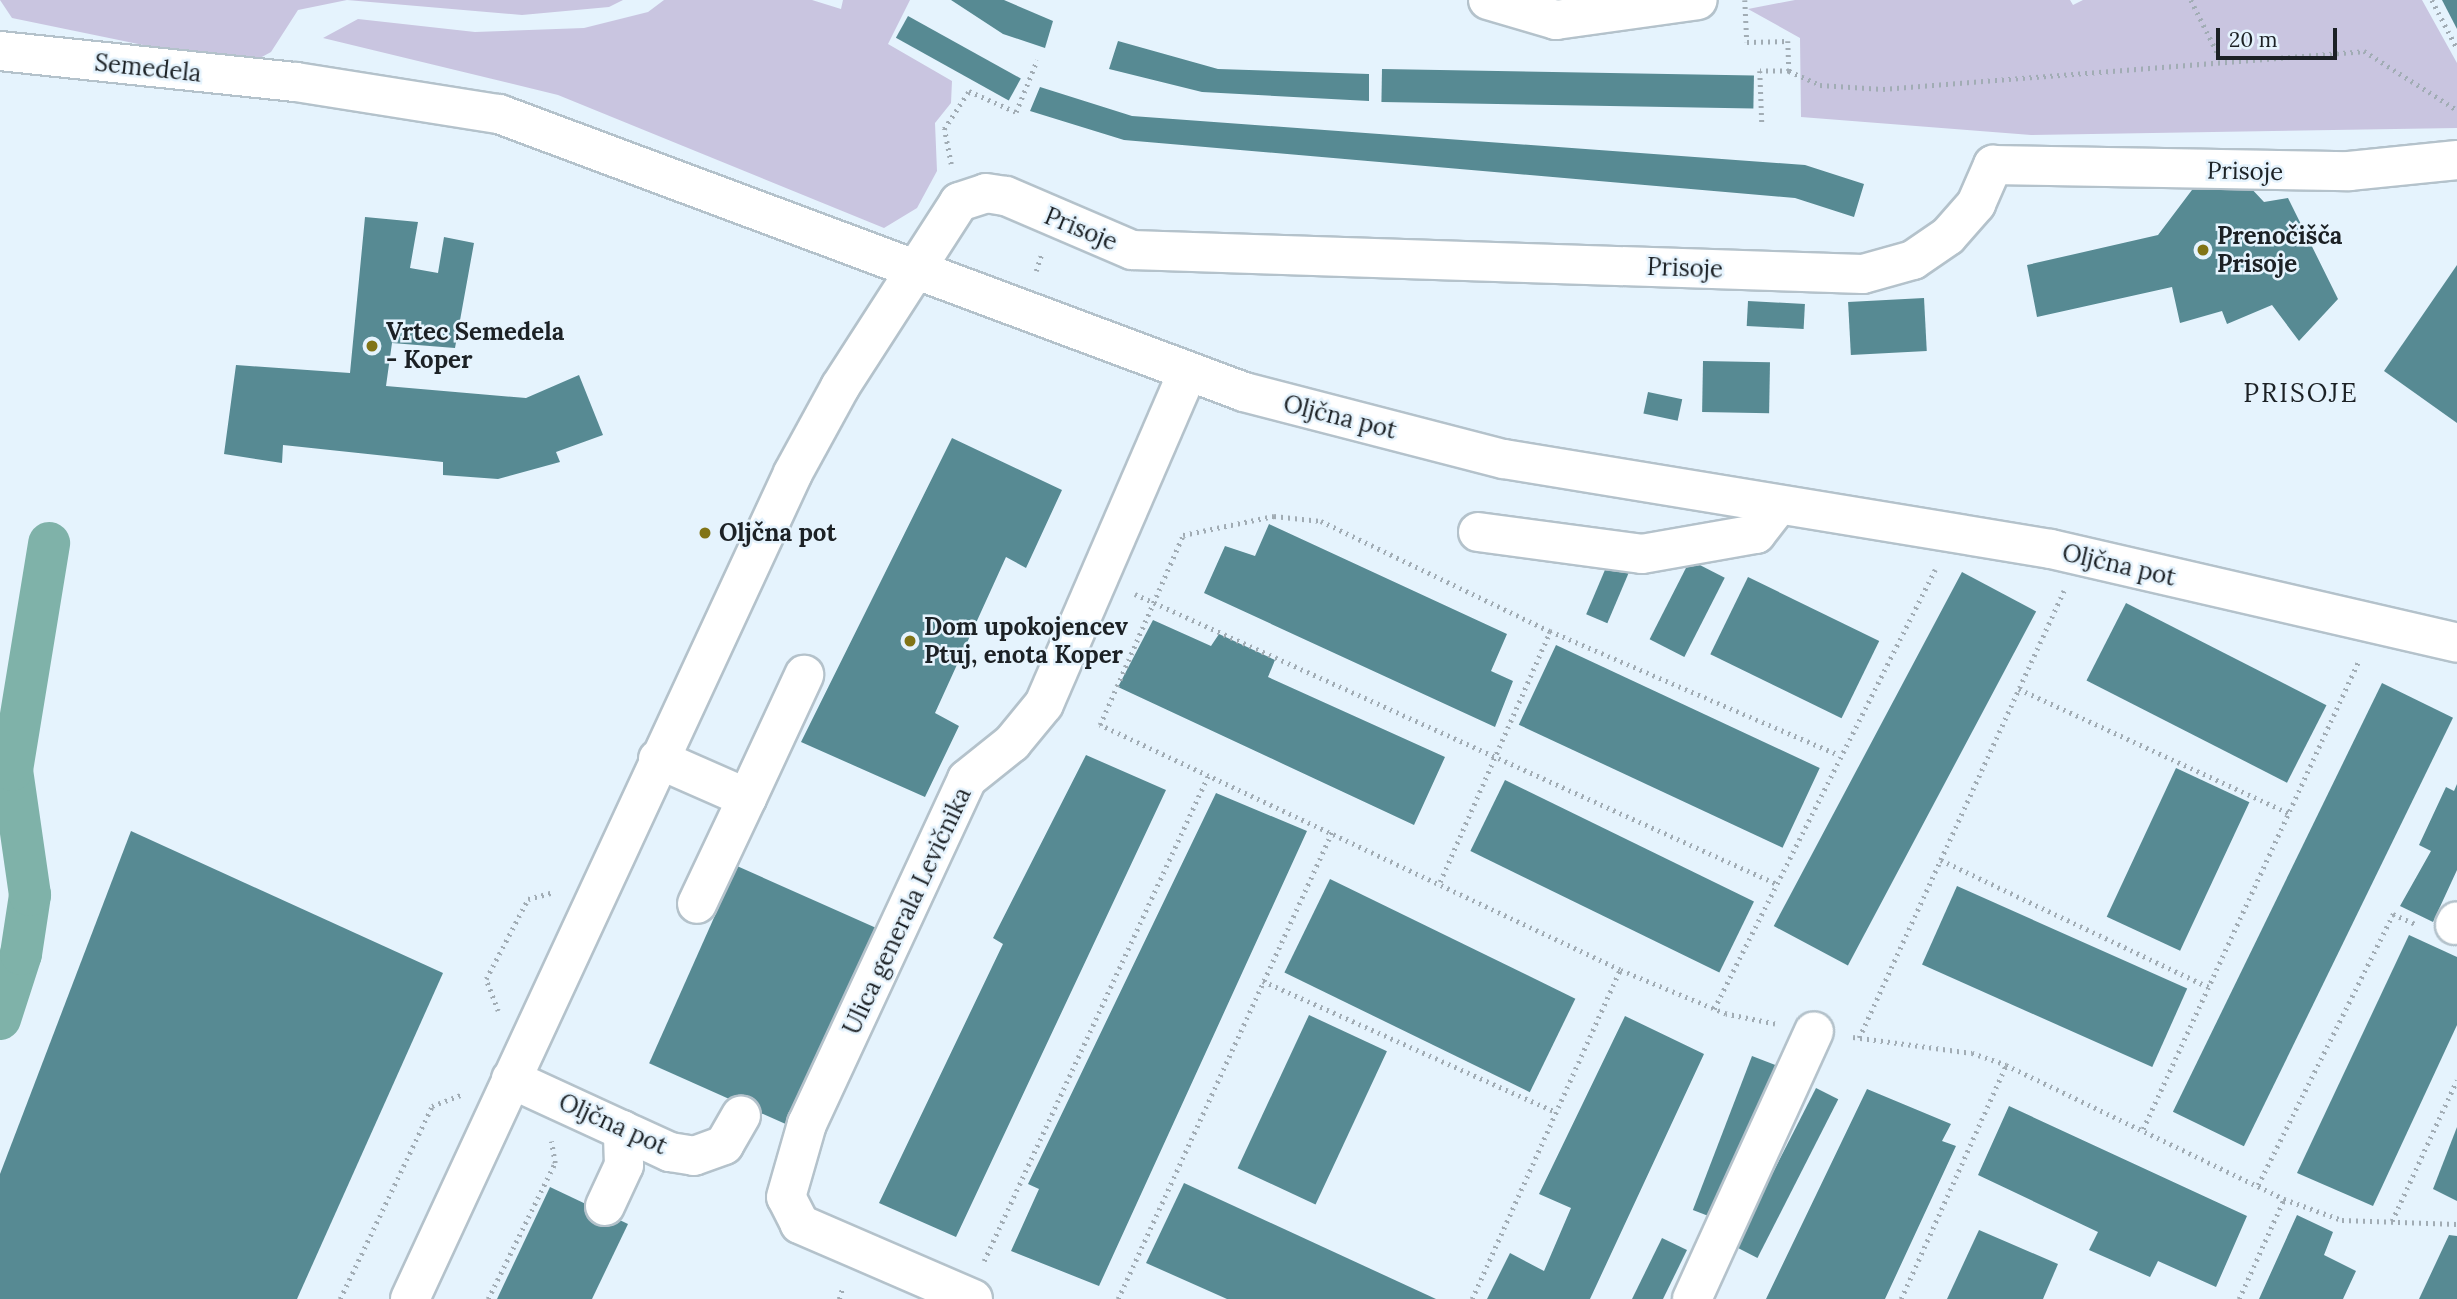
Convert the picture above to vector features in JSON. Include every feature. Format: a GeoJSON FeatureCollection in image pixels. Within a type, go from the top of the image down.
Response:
{"type":"FeatureCollection","features":[{"type":"Feature","properties":{"kind":"street"},"geometry":{"type":"LineString","coordinates":[[1488,0],[1556,20],[1698,0]]}},
{"type":"Feature","properties":{"kind":"street","name":"Semedela"},"geometry":{"type":"LineString","coordinates":[[0,51],[296,82]]}},
{"type":"Feature","properties":{"kind":"street","name":"Oljčna pot"},"geometry":{"type":"LineString","coordinates":[[296,82],[499,114],[916,272],[1244,392],[1504,458],[2081,555],[2457,643]]}},
{"type":"Feature","properties":{"kind":"street","name":"Prisoje"},"geometry":{"type":"LineString","coordinates":[[959,202],[986,194],[1006,196],[1132,250],[1863,274],[1913,260],[1948,236],[1976,204],[1993,165],[2349,172],[2457,160]]}},
{"type":"Feature","properties":{"kind":"street"},"geometry":{"type":"LineString","coordinates":[[410,1299],[526,1085],[658,759],[793,473],[840,387],[959,202]]}},
{"type":"Feature","properties":{"kind":"street","name":"Ulica generala Levičnika"},"geometry":{"type":"LineString","coordinates":[[970,1298],[800,1224],[786,1198],[807,1124],[967,779],[1012,743],[1044,704],[1188,372]]}},
{"type":"Feature","properties":{"kind":"street"},"geometry":{"type":"LineString","coordinates":[[1478,532],[1642,554],[1756,534],[1778,506]]}},
{"type":"Feature","properties":{"kind":"street"},"geometry":{"type":"LineString","coordinates":[[697,904],[804,675]]}},
{"type":"Feature","properties":{"kind":"street"},"geometry":{"type":"LineString","coordinates":[[658,759],[747,798]]}},
{"type":"Feature","properties":{"kind":"street"},"geometry":{"type":"LineString","coordinates":[[1692,1299],[1814,1031]]}},
{"type":"Feature","properties":{"kind":"street","name":"Oljčna pot"},"geometry":{"type":"LineString","coordinates":[[526,1085],[623,1130],[694,1156],[724,1145],[741,1116]]}},
{"type":"Feature","properties":{"kind":"street"},"geometry":{"type":"LineString","coordinates":[[605,1206],[624,1165],[623,1130]]}},
{"type":"Feature","properties":{"kind":"path"},"geometry":{"type":"LineString","coordinates":[[1745,0],[1747,42],[1788,41],[1789,71]]}},
{"type":"Feature","properties":{"kind":"path"},"geometry":{"type":"LineString","coordinates":[[2191,0],[2222,62]]}},
{"type":"Feature","properties":{"kind":"path"},"geometry":{"type":"LineString","coordinates":[[2432,0],[2457,48]]}},
{"type":"Feature","properties":{"kind":"path"},"geometry":{"type":"LineString","coordinates":[[1762,122],[1760,71],[1789,71],[1820,85],[1883,89],[2364,51],[2457,110]]}},
{"type":"Feature","properties":{"kind":"path"},"geometry":{"type":"LineString","coordinates":[[959,202],[944,129],[969,91],[1016,112],[1037,60]]}},
{"type":"Feature","properties":{"kind":"path"},"geometry":{"type":"LineString","coordinates":[[1033,278],[1045,246]]}},
{"type":"Feature","properties":{"kind":"path"},"geometry":{"type":"LineString","coordinates":[[1837,754],[1549,631],[1321,521],[1274,516],[1183,535],[1100,725],[1440,882],[1620,970],[1714,1009],[1814,1031],[1972,1053],[2006,1065],[2143,1129],[2284,1199],[2342,1220],[2457,1224]]}},
{"type":"Feature","properties":{"kind":"path"},"geometry":{"type":"LineString","coordinates":[[1714,1009],[1954,534]]}},
{"type":"Feature","properties":{"kind":"path"},"geometry":{"type":"LineString","coordinates":[[1859,1038],[2081,555]]}},
{"type":"Feature","properties":{"kind":"path"},"geometry":{"type":"LineString","coordinates":[[1099,578],[1777,884]]}},
{"type":"Feature","properties":{"kind":"path"},"geometry":{"type":"LineString","coordinates":[[2143,1129],[2375,624]]}},
{"type":"Feature","properties":{"kind":"path"},"geometry":{"type":"LineString","coordinates":[[1440,882],[1492,755],[1549,631]]}},
{"type":"Feature","properties":{"kind":"path"},"geometry":{"type":"LineString","coordinates":[[2019,689],[2290,813]]}},
{"type":"Feature","properties":{"kind":"path"},"geometry":{"type":"LineString","coordinates":[[970,1298],[1208,776]]}},
{"type":"Feature","properties":{"kind":"path"},"geometry":{"type":"LineString","coordinates":[[1118,1299],[1332,832]]}},
{"type":"Feature","properties":{"kind":"path"},"geometry":{"type":"LineString","coordinates":[[1941,860],[2209,987]]}},
{"type":"Feature","properties":{"kind":"path"},"geometry":{"type":"LineString","coordinates":[[2258,1185],[2393,914],[2444,938],[2456,923]]}},
{"type":"Feature","properties":{"kind":"path"},"geometry":{"type":"LineString","coordinates":[[1472,1299],[1620,970]]}},
{"type":"Feature","properties":{"kind":"path"},"geometry":{"type":"LineString","coordinates":[[1263,981],[1556,1112]]}},
{"type":"Feature","properties":{"kind":"path"},"geometry":{"type":"LineString","coordinates":[[1901,1299],[2006,1065]]}},
{"type":"Feature","properties":{"kind":"path"},"geometry":{"type":"LineString","coordinates":[[2392,1221],[2457,1080]]}},
{"type":"Feature","properties":{"kind":"path"},"geometry":{"type":"LineString","coordinates":[[488,1299],[555,1163],[526,1085]]}},
{"type":"Feature","properties":{"kind":"path"},"geometry":{"type":"LineString","coordinates":[[2239,1299],[2284,1199]]}},
{"type":"Feature","properties":{"kind":"shaded area"},"geometry":{"type":"Polygon","coordinates":[[[0,0],[347,0],[298,10],[271,52],[245,66],[12,18],[0,0]]]}},
{"type":"Feature","properties":{"kind":"shaded area"},"geometry":{"type":"Polygon","coordinates":[[[347,0],[623,0],[609,7],[522,15],[347,0]]]}},
{"type":"Feature","properties":{"kind":"shaded area"},"geometry":{"type":"Polygon","coordinates":[[[664,0],[812,0],[841,9],[843,0],[910,0],[888,44],[952,81],[951,103],[935,123],[937,171],[917,208],[884,228],[558,95],[323,38],[358,19],[475,32],[584,28],[648,12],[664,0]]]}},
{"type":"Feature","properties":{"kind":"shaded area"},"geometry":{"type":"Polygon","coordinates":[[[1795,0],[2070,0],[2073,5],[2083,0],[2422,0],[2457,63],[2457,128],[2031,135],[1801,117],[1800,38],[1748,9],[1795,0]]]}},
{"type":"Feature","properties":{"kind":"building"},"geometry":{"type":"Polygon","coordinates":[[[951,0],[1004,0],[1053,21],[1045,48],[1003,34],[951,0]]]}},
{"type":"Feature","properties":{"kind":"building"},"geometry":{"type":"Polygon","coordinates":[[[2442,0],[2457,0],[2457,29],[2442,0]]]}},
{"type":"Feature","properties":{"kind":"building"},"geometry":{"type":"Polygon","coordinates":[[[908,16],[1021,79],[1009,100],[896,38],[908,16]]]}},
{"type":"Feature","properties":{"kind":"building"},"geometry":{"type":"Polygon","coordinates":[[[1118,41],[1218,69],[1369,74],[1369,101],[1202,92],[1109,69],[1118,41]]]}},
{"type":"Feature","properties":{"kind":"building"},"geometry":{"type":"Polygon","coordinates":[[[1382,69],[1754,75],[1753,108],[1381,102],[1382,69]]]}},
{"type":"Feature","properties":{"kind":"building"},"geometry":{"type":"Polygon","coordinates":[[[1040,87],[1132,116],[1805,165],[1864,184],[1854,217],[1795,198],[1124,140],[1030,111],[1040,87]]]}},
{"type":"Feature","properties":{"kind":"building","name":"Prenočišča Prisoje"},"geometry":{"type":"Polygon","coordinates":[[[2198,182],[2248,185],[2264,202],[2288,198],[2338,299],[2299,341],[2272,305],[2227,324],[2222,311],[2180,323],[2172,287],[2037,317],[2027,265],[2158,235],[2198,182]]]}},
{"type":"Feature","properties":{"kind":"building","name":"Vrtec Semedela - Koper"},"geometry":{"type":"Polygon","coordinates":[[[365,217],[418,222],[410,268],[438,273],[444,237],[474,243],[455,348],[392,343],[386,386],[526,398],[579,375],[603,435],[556,452],[560,462],[498,479],[443,475],[443,462],[283,445],[282,463],[224,454],[236,365],[350,373],[365,217]]]}},
{"type":"Feature","properties":{"kind":"building"},"geometry":{"type":"Polygon","coordinates":[[[2457,265],[2457,423],[2384,371],[2457,265]]]}},
{"type":"Feature","properties":{"kind":"building"},"geometry":{"type":"Polygon","coordinates":[[[1924,298],[1927,351],[1851,355],[1848,302],[1924,298]]]}},
{"type":"Feature","properties":{"kind":"building"},"geometry":{"type":"Polygon","coordinates":[[[1748,301],[1805,304],[1804,329],[1747,326],[1748,301]]]}},
{"type":"Feature","properties":{"kind":"building"},"geometry":{"type":"Polygon","coordinates":[[[1703,361],[1770,362],[1769,413],[1702,412],[1703,361]]]}},
{"type":"Feature","properties":{"kind":"building"},"geometry":{"type":"Polygon","coordinates":[[[1648,392],[1682,399],[1678,421],[1643,414],[1648,392]]]}},
{"type":"Feature","properties":{"kind":"building","name":"Dom upokojencev Ptuj, enota Koper"},"geometry":{"type":"Polygon","coordinates":[[[952,438],[1062,490],[1026,568],[1006,557],[935,713],[959,726],[925,797],[801,742],[952,438]]]}},
{"type":"Feature","properties":{"kind":"building"},"geometry":{"type":"Polygon","coordinates":[[[1269,524],[1507,634],[1491,671],[1513,681],[1495,727],[1204,593],[1225,546],[1255,556],[1269,524]]]}},
{"type":"Feature","properties":{"kind":"building"},"geometry":{"type":"Polygon","coordinates":[[[1610,558],[1631,567],[1607,623],[1586,614],[1610,558]]]}},
{"type":"Feature","properties":{"kind":"building"},"geometry":{"type":"Polygon","coordinates":[[[1690,560],[1725,578],[1684,657],[1650,639],[1690,560]]]}},
{"type":"Feature","properties":{"kind":"building"},"geometry":{"type":"Polygon","coordinates":[[[1962,572],[2036,611],[1848,965],[1774,926],[1962,572]]]}},
{"type":"Feature","properties":{"kind":"building"},"geometry":{"type":"Polygon","coordinates":[[[1748,577],[1879,641],[1842,718],[1710,654],[1748,577]]]}},
{"type":"Feature","properties":{"kind":"building"},"geometry":{"type":"Polygon","coordinates":[[[2126,603],[2326,705],[2287,783],[2087,681],[2126,603]]]}},
{"type":"Feature","properties":{"kind":"building"},"geometry":{"type":"Polygon","coordinates":[[[1153,620],[1211,646],[1219,634],[1275,660],[1268,677],[1445,757],[1414,825],[1118,687],[1153,620]]]}},
{"type":"Feature","properties":{"kind":"building"},"geometry":{"type":"Polygon","coordinates":[[[1556,645],[1820,768],[1783,848],[1519,725],[1556,645]]]}},
{"type":"Feature","properties":{"kind":"building"},"geometry":{"type":"Polygon","coordinates":[[[2382,683],[2453,718],[2244,1146],[2173,1112],[2382,683]]]}},
{"type":"Feature","properties":{"kind":"building"},"geometry":{"type":"Polygon","coordinates":[[[1086,755],[1166,790],[956,1237],[879,1203],[1003,944],[993,938],[1086,755]]]}},
{"type":"Feature","properties":{"kind":"building"},"geometry":{"type":"Polygon","coordinates":[[[2176,768],[2249,802],[2180,951],[2107,917],[2176,768]]]}},
{"type":"Feature","properties":{"kind":"building"},"geometry":{"type":"Polygon","coordinates":[[[1505,780],[1754,901],[1719,972],[1470,851],[1505,780]]]}},
{"type":"Feature","properties":{"kind":"building"},"geometry":{"type":"Polygon","coordinates":[[[2457,784],[2457,870],[2433,922],[2400,906],[2431,851],[2419,845],[2446,787],[2454,791],[2457,784]]]}},
{"type":"Feature","properties":{"kind":"building"},"geometry":{"type":"Polygon","coordinates":[[[1216,793],[1307,831],[1099,1286],[1011,1251],[1039,1189],[1028,1184],[1216,793]]]}},
{"type":"Feature","properties":{"kind":"building"},"geometry":{"type":"Polygon","coordinates":[[[131,831],[443,973],[297,1299],[0,1299],[0,1174],[131,831]]]}},
{"type":"Feature","properties":{"kind":"building"},"geometry":{"type":"Polygon","coordinates":[[[737,866],[881,930],[793,1128],[649,1063],[737,866]]]}},
{"type":"Feature","properties":{"kind":"building"},"geometry":{"type":"Polygon","coordinates":[[[1330,879],[1575,999],[1530,1092],[1284,972],[1330,879]]]}},
{"type":"Feature","properties":{"kind":"building"},"geometry":{"type":"Polygon","coordinates":[[[1957,886],[2187,988],[2152,1067],[1922,965],[1957,886]]]}},
{"type":"Feature","properties":{"kind":"building"},"geometry":{"type":"Polygon","coordinates":[[[2409,935],[2457,957],[2457,1025],[2373,1206],[2297,1173],[2409,935]]]}},
{"type":"Feature","properties":{"kind":"building"},"geometry":{"type":"Polygon","coordinates":[[[1309,1015],[1387,1051],[1316,1205],[1238,1168],[1309,1015]]]}},
{"type":"Feature","properties":{"kind":"building"},"geometry":{"type":"Polygon","coordinates":[[[1625,1016],[1704,1054],[1590,1299],[1487,1299],[1510,1253],[1544,1271],[1571,1208],[1539,1194],[1625,1016]]]}},
{"type":"Feature","properties":{"kind":"building"},"geometry":{"type":"Polygon","coordinates":[[[1752,1056],[1775,1065],[1716,1219],[1693,1210],[1752,1056]]]}},
{"type":"Feature","properties":{"kind":"building"},"geometry":{"type":"Polygon","coordinates":[[[1816,1088],[1838,1099],[1757,1258],[1735,1247],[1816,1088]]]}},
{"type":"Feature","properties":{"kind":"building"},"geometry":{"type":"Polygon","coordinates":[[[1867,1089],[1951,1124],[1942,1141],[1956,1146],[1885,1299],[1766,1299],[1867,1089]]]}},
{"type":"Feature","properties":{"kind":"building"},"geometry":{"type":"Polygon","coordinates":[[[2009,1106],[2247,1216],[2216,1287],[2158,1261],[2150,1277],[2089,1250],[2098,1232],[1978,1175],[2009,1106]]]}},
{"type":"Feature","properties":{"kind":"building"},"geometry":{"type":"Polygon","coordinates":[[[2457,1127],[2457,1201],[2433,1189],[2457,1127]]]}},
{"type":"Feature","properties":{"kind":"building"},"geometry":{"type":"Polygon","coordinates":[[[1184,1183],[1436,1299],[1227,1299],[1146,1263],[1184,1183]]]}},
{"type":"Feature","properties":{"kind":"building"},"geometry":{"type":"Polygon","coordinates":[[[550,1187],[628,1224],[592,1299],[497,1299],[550,1187]]]}},
{"type":"Feature","properties":{"kind":"building"},"geometry":{"type":"Polygon","coordinates":[[[2297,1215],[2333,1232],[2324,1255],[2356,1271],[2343,1299],[2259,1299],[2297,1215]]]}},
{"type":"Feature","properties":{"kind":"building"},"geometry":{"type":"Polygon","coordinates":[[[1979,1230],[2058,1264],[2043,1299],[1947,1299],[1979,1230]]]}},
{"type":"Feature","properties":{"kind":"building"},"geometry":{"type":"Polygon","coordinates":[[[2449,1235],[2457,1236],[2457,1299],[2419,1299],[2449,1235]]]}},
{"type":"Feature","properties":{"kind":"building"},"geometry":{"type":"Polygon","coordinates":[[[1662,1238],[1687,1250],[1663,1299],[1632,1299],[1662,1238]]]}},
{"type":"Feature","properties":{"kind":"waterway"},"geometry":{"type":"LineString","coordinates":[[0,1019],[21,954],[30,895],[12,770],[49,543]]}},
{"type":"Feature","properties":{"kind":"place","name":"Prenočišča Prisoje"},"geometry":{"type":"Point","coordinates":[2203,250]}},
{"type":"Feature","properties":{"kind":"place","name":"Vrtec Semedela - Koper"},"geometry":{"type":"Point","coordinates":[372,346]}},
{"type":"Feature","properties":{"kind":"place","name":"Oljčna pot"},"geometry":{"type":"Point","coordinates":[705,533]}},
{"type":"Feature","properties":{"kind":"place","name":"Dom upokojencev Ptuj, enota Koper"},"geometry":{"type":"Point","coordinates":[910,641]}},
{"type":"Feature","properties":{"kind":"district","name":"PRISOJE"},"geometry":{"type":"Point","coordinates":[2301,393]}}]}
